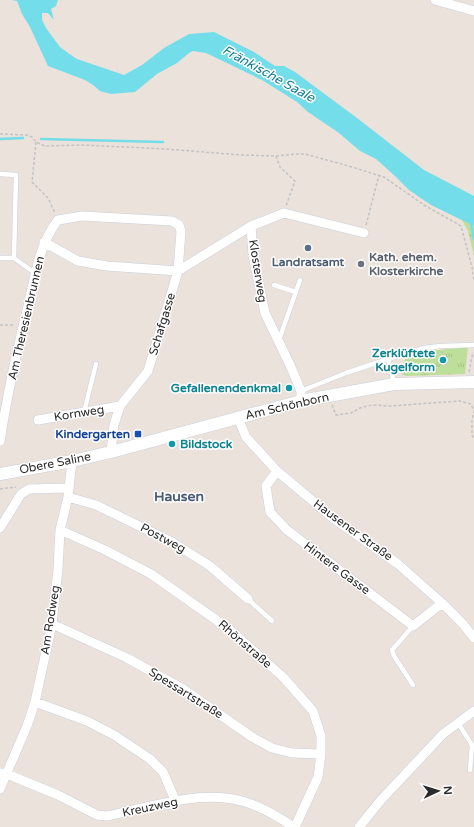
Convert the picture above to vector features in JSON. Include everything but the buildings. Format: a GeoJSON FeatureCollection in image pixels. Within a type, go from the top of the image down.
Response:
{"type":"FeatureCollection","features":[{"type":"Feature","properties":{"kind":"main road","name":"Am Schönborn"},"geometry":{"type":"LineString","coordinates":[[111,452],[238,418],[301,396],[328,396],[394,384],[471,382]]}},
{"type":"Feature","properties":{"kind":"main road","name":"Obere Saline"},"geometry":{"type":"LineString","coordinates":[[0,474],[72,461],[111,452]]}},
{"type":"Feature","properties":{"kind":"street"},"geometry":{"type":"LineString","coordinates":[[435,0],[474,11]]}},
{"type":"Feature","properties":{"kind":"street"},"geometry":{"type":"LineString","coordinates":[[284,213],[364,233]]}},
{"type":"Feature","properties":{"kind":"street","name":"Klosterweg"},"geometry":{"type":"LineString","coordinates":[[284,213],[251,226],[253,255],[265,313],[279,341],[301,396]]}},
{"type":"Feature","properties":{"kind":"street"},"geometry":{"type":"LineString","coordinates":[[58,220],[82,216],[172,221],[179,225],[181,231],[178,271]]}},
{"type":"Feature","properties":{"kind":"street","name":"Am Theresienbrunnen"},"geometry":{"type":"LineString","coordinates":[[0,441],[23,326],[44,242],[58,220]]}},
{"type":"Feature","properties":{"kind":"street"},"geometry":{"type":"LineString","coordinates":[[178,271],[251,226]]}},
{"type":"Feature","properties":{"kind":"street","name":"Am Theresienbrunnen"},"geometry":{"type":"LineString","coordinates":[[44,242],[78,261],[107,266],[178,271]]}},
{"type":"Feature","properties":{"kind":"street","name":"Schafgasse"},"geometry":{"type":"LineString","coordinates":[[111,452],[114,426],[120,406],[148,371],[178,271]]}},
{"type":"Feature","properties":{"kind":"street","name":"Kornweg"},"geometry":{"type":"LineString","coordinates":[[38,420],[120,406]]}},
{"type":"Feature","properties":{"kind":"street","name":"Hausener Straße"},"geometry":{"type":"LineString","coordinates":[[238,418],[246,436],[277,471],[332,518],[398,564],[442,603],[463,624],[474,638]]}},
{"type":"Feature","properties":{"kind":"street","name":"Am Rodweg"},"geometry":{"type":"LineString","coordinates":[[0,789],[4,774],[27,726],[35,702],[52,624],[58,569],[60,530],[68,492],[72,461]]}},
{"type":"Feature","properties":{"kind":"street","name":"Hintere Gasse"},"geometry":{"type":"LineString","coordinates":[[277,471],[266,486],[270,512],[287,530],[413,626]]}},
{"type":"Feature","properties":{"kind":"street","name":"Postweg"},"geometry":{"type":"LineString","coordinates":[[0,528],[4,515],[21,494],[29,489],[68,492],[172,542],[210,566],[248,599]]}},
{"type":"Feature","properties":{"kind":"street","name":"Rhönstraße"},"geometry":{"type":"LineString","coordinates":[[60,530],[105,550],[151,574],[230,629],[282,677],[313,711],[321,736],[321,754],[318,777],[295,827]]}},
{"type":"Feature","properties":{"kind":"street"},"geometry":{"type":"LineString","coordinates":[[413,626],[442,603]]}},
{"type":"Feature","properties":{"kind":"street","name":"Spessartstraße"},"geometry":{"type":"LineString","coordinates":[[52,624],[127,658],[176,685],[252,737],[272,748],[292,753],[321,754]]}},
{"type":"Feature","properties":{"kind":"street"},"geometry":{"type":"LineString","coordinates":[[35,702],[88,721],[114,735],[150,759],[163,772],[176,802]]}},
{"type":"Feature","properties":{"kind":"street"},"geometry":{"type":"LineString","coordinates":[[360,827],[381,800],[443,734],[474,711]]}},
{"type":"Feature","properties":{"kind":"street","name":"Kreuzweg"},"geometry":{"type":"LineString","coordinates":[[4,774],[58,795],[97,815],[107,816],[211,796],[235,799],[270,812],[295,827]]}},
{"type":"Feature","properties":{"kind":"lane"},"geometry":{"type":"LineString","coordinates":[[0,174],[16,174],[14,258]]}},
{"type":"Feature","properties":{"kind":"lane"},"geometry":{"type":"LineString","coordinates":[[0,258],[14,258],[36,274]]}},
{"type":"Feature","properties":{"kind":"lane"},"geometry":{"type":"LineString","coordinates":[[279,341],[300,280]]}},
{"type":"Feature","properties":{"kind":"lane"},"geometry":{"type":"LineString","coordinates":[[274,285],[296,292]]}},
{"type":"Feature","properties":{"kind":"lane"},"geometry":{"type":"LineString","coordinates":[[301,396],[346,373],[424,348],[442,346],[474,346]]}},
{"type":"Feature","properties":{"kind":"lane"},"geometry":{"type":"LineString","coordinates":[[388,359],[394,384]]}},
{"type":"Feature","properties":{"kind":"lane"},"geometry":{"type":"LineString","coordinates":[[84,412],[96,364]]}},
{"type":"Feature","properties":{"kind":"lane"},"geometry":{"type":"LineString","coordinates":[[248,599],[272,621]]}},
{"type":"Feature","properties":{"kind":"lane"},"geometry":{"type":"LineString","coordinates":[[413,626],[392,650],[394,656],[413,685]]}},
{"type":"Feature","properties":{"kind":"lane"},"geometry":{"type":"LineString","coordinates":[[458,723],[472,745],[470,770]]}},
{"type":"Feature","properties":{"kind":"path"},"geometry":{"type":"LineString","coordinates":[[0,134],[27,135],[32,137],[36,142],[45,146],[82,145],[159,148],[241,155],[276,156],[305,154],[378,174],[424,205],[461,226],[469,254],[474,281]]}},
{"type":"Feature","properties":{"kind":"path"},"geometry":{"type":"LineString","coordinates":[[36,142],[32,182],[48,198],[58,220]]}},
{"type":"Feature","properties":{"kind":"path"},"geometry":{"type":"LineString","coordinates":[[276,156],[280,167],[295,180],[284,213]]}},
{"type":"Feature","properties":{"kind":"path"},"geometry":{"type":"LineString","coordinates":[[364,233],[378,174]]}},
{"type":"Feature","properties":{"kind":"path"},"geometry":{"type":"LineString","coordinates":[[0,325],[23,326]]}},
{"type":"Feature","properties":{"kind":"path"},"geometry":{"type":"LineString","coordinates":[[471,382],[474,346]]}},
{"type":"Feature","properties":{"kind":"path"},"geometry":{"type":"LineString","coordinates":[[442,355],[448,360],[448,362],[444,365],[441,365],[438,361],[442,355]]}},
{"type":"Feature","properties":{"kind":"path"},"geometry":{"type":"LineString","coordinates":[[328,396],[336,415],[351,413],[360,408],[372,405],[390,406],[459,401],[471,404],[474,411],[472,421],[472,435],[474,439]]}},
{"type":"Feature","properties":{"kind":"green space"},"geometry":{"type":"Polygon","coordinates":[[[462,220],[474,226],[474,256],[468,231],[462,220]]]}},
{"type":"Feature","properties":{"kind":"green space"},"geometry":{"type":"Polygon","coordinates":[[[468,347],[465,374],[406,376],[402,374],[404,362],[411,353],[468,347]]]}},
{"type":"Feature","properties":{"kind":"water","name":"Fränkische Saale"},"geometry":{"type":"Polygon","coordinates":[[[12,0],[58,0],[56,6],[51,9],[54,20],[48,13],[42,13],[42,20],[60,47],[77,59],[124,75],[142,65],[164,48],[189,34],[214,32],[254,52],[275,66],[284,66],[295,72],[357,118],[424,170],[474,196],[474,226],[431,205],[409,190],[376,159],[360,151],[339,133],[308,112],[297,102],[262,80],[206,53],[193,51],[189,53],[177,63],[157,74],[135,92],[111,94],[100,91],[85,80],[48,66],[17,1],[12,0]]]}},
{"type":"Feature","properties":{"kind":"waterway"},"geometry":{"type":"LineString","coordinates":[[0,139],[23,138]]}},
{"type":"Feature","properties":{"kind":"waterway"},"geometry":{"type":"LineString","coordinates":[[41,139],[163,142]]}},
{"type":"Feature","properties":{"kind":"waterway"},"geometry":{"type":"LineString","coordinates":[[471,224],[474,239]]}},
{"type":"Feature","properties":{"kind":"place","name":"Landratsamt"},"geometry":{"type":"Point","coordinates":[308,248]}},
{"type":"Feature","properties":{"kind":"place","name":"Kath. ehem. Klosterkirche"},"geometry":{"type":"Point","coordinates":[361,264]}},
{"type":"Feature","properties":{"kind":"place","name":"Zerklüftete Kugelform"},"geometry":{"type":"Point","coordinates":[443,360]}},
{"type":"Feature","properties":{"kind":"place","name":"Gefallenendenkmal"},"geometry":{"type":"Point","coordinates":[289,388]}},
{"type":"Feature","properties":{"kind":"place","name":"Kindergarten"},"geometry":{"type":"Point","coordinates":[138,434]}},
{"type":"Feature","properties":{"kind":"place","name":"Bildstock"},"geometry":{"type":"Point","coordinates":[172,444]}},
{"type":"Feature","properties":{"kind":"district","name":"Hausen"},"geometry":{"type":"Point","coordinates":[179,496]}}]}
